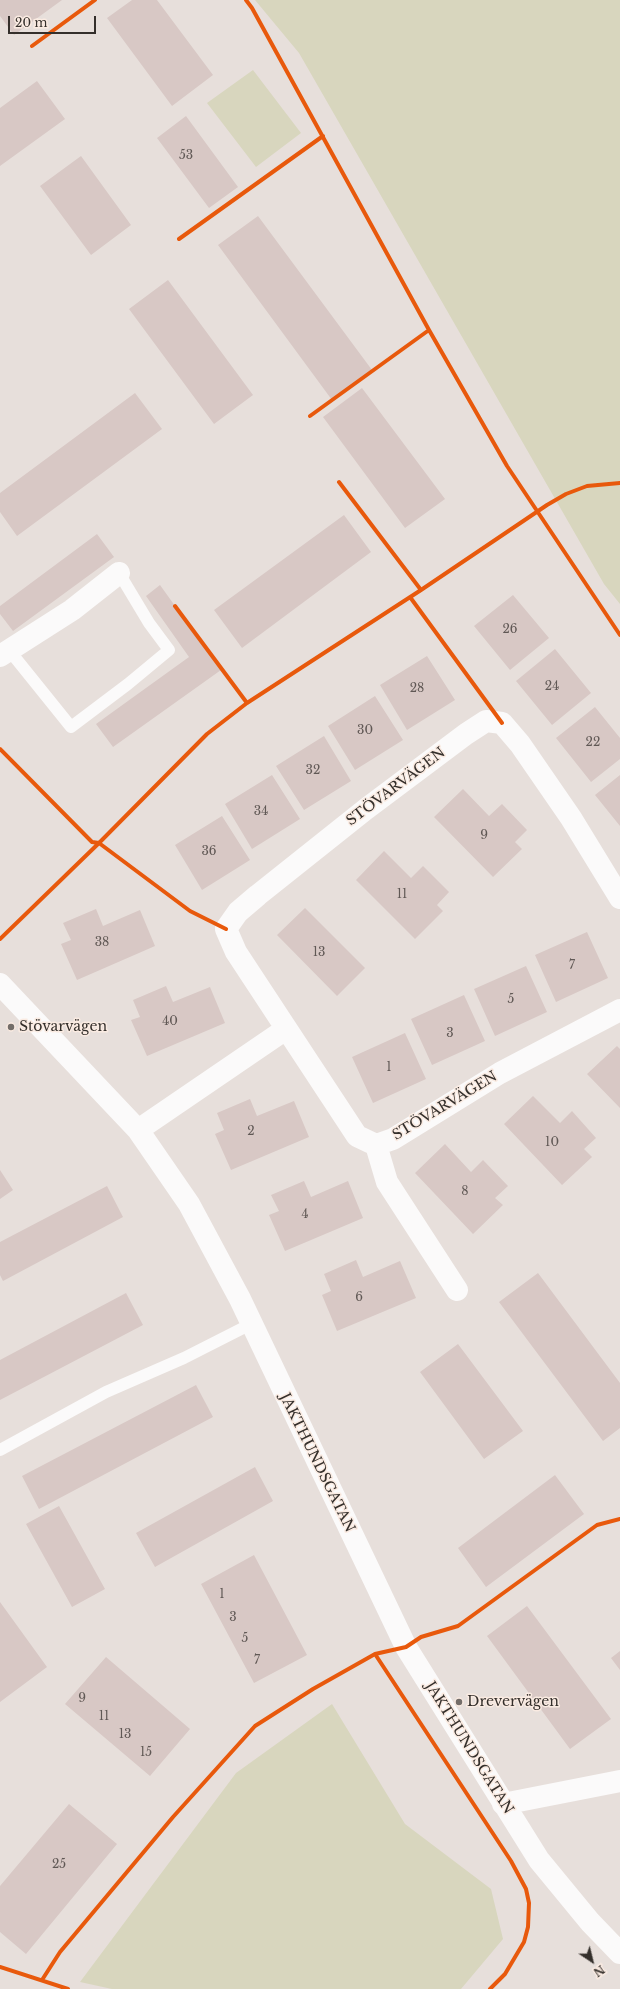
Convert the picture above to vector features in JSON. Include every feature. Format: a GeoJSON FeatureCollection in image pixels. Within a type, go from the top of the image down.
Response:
{"type":"FeatureCollection","features":[{"type":"Feature","properties":{"kind":"street"},"geometry":{"type":"LineString","coordinates":[[5,653],[72,610],[119,573]]}},
{"type":"Feature","properties":{"kind":"street","name":"STÖVARVÄGEN"},"geometry":{"type":"LineString","coordinates":[[620,898],[571,818],[520,744],[502,723],[486,721],[466,734],[258,895],[238,912],[226,929],[236,952],[357,1136],[376,1145],[393,1139],[500,1073],[620,1010]]}},
{"type":"Feature","properties":{"kind":"street","name":"JAKTHUNDSGATAN"},"geometry":{"type":"LineString","coordinates":[[0,984],[138,1130],[189,1204],[240,1299],[406,1647],[539,1860],[590,1922],[620,1953]]}},
{"type":"Feature","properties":{"kind":"street"},"geometry":{"type":"LineString","coordinates":[[138,1130],[286,1029]]}},
{"type":"Feature","properties":{"kind":"street","name":"STÖVARVÄGEN"},"geometry":{"type":"LineString","coordinates":[[376,1145],[387,1182],[457,1290]]}},
{"type":"Feature","properties":{"kind":"street"},"geometry":{"type":"LineString","coordinates":[[503,1804],[620,1781]]}},
{"type":"Feature","properties":{"kind":"lane"},"geometry":{"type":"LineString","coordinates":[[5,653],[71,726],[128,684],[169,650],[149,623],[119,573]]}},
{"type":"Feature","properties":{"kind":"lane"},"geometry":{"type":"LineString","coordinates":[[0,1450],[106,1392],[184,1358],[251,1324]]}},
{"type":"Feature","properties":{"kind":"shaded area"},"geometry":{"type":"Polygon","coordinates":[[[255,0],[620,0],[620,604],[604,584],[299,53],[255,0]]]}},
{"type":"Feature","properties":{"kind":"shaded area"},"geometry":{"type":"Polygon","coordinates":[[[253,70],[301,133],[256,167],[207,103],[253,70]]]}},
{"type":"Feature","properties":{"kind":"shaded area"},"geometry":{"type":"Polygon","coordinates":[[[332,1704],[405,1824],[491,1889],[503,1939],[461,1989],[112,1989],[80,1982],[236,1773],[332,1704]]]}},
{"type":"Feature","properties":{"kind":"building"},"geometry":{"type":"Polygon","coordinates":[[[0,0],[62,0],[14,35],[0,16],[0,0]]]}},
{"type":"Feature","properties":{"kind":"building"},"geometry":{"type":"Polygon","coordinates":[[[132,0],[157,0],[213,75],[172,106],[107,18],[132,0]]]}},
{"type":"Feature","properties":{"kind":"building"},"geometry":{"type":"Polygon","coordinates":[[[37,81],[65,119],[0,166],[0,108],[37,81]]]}},
{"type":"Feature","properties":{"kind":"building"},"geometry":{"type":"Polygon","coordinates":[[[186,116],[238,187],[209,208],[157,138],[186,116]]]}},
{"type":"Feature","properties":{"kind":"building"},"geometry":{"type":"Polygon","coordinates":[[[81,156],[131,225],[91,255],[40,186],[81,156]]]}},
{"type":"Feature","properties":{"kind":"building"},"geometry":{"type":"Polygon","coordinates":[[[258,216],[372,370],[332,400],[218,245],[258,216]]]}},
{"type":"Feature","properties":{"kind":"building"},"geometry":{"type":"Polygon","coordinates":[[[168,280],[253,395],[214,424],[129,309],[168,280]]]}},
{"type":"Feature","properties":{"kind":"building"},"geometry":{"type":"Polygon","coordinates":[[[362,388],[445,499],[405,528],[323,417],[362,388]]]}},
{"type":"Feature","properties":{"kind":"building"},"geometry":{"type":"Polygon","coordinates":[[[135,393],[162,429],[17,536],[0,512],[0,493],[135,393]]]}},
{"type":"Feature","properties":{"kind":"building"},"geometry":{"type":"Polygon","coordinates":[[[344,515],[371,552],[242,648],[214,610],[344,515]]]}},
{"type":"Feature","properties":{"kind":"building"},"geometry":{"type":"Polygon","coordinates":[[[97,534],[114,557],[13,631],[0,614],[0,606],[97,534]]]}},
{"type":"Feature","properties":{"kind":"building"},"geometry":{"type":"Polygon","coordinates":[[[160,585],[221,670],[113,747],[96,724],[189,657],[146,596],[160,585]]]}},
{"type":"Feature","properties":{"kind":"building"},"geometry":{"type":"Polygon","coordinates":[[[513,595],[549,638],[510,670],[474,626],[513,595]]]}},
{"type":"Feature","properties":{"kind":"building"},"geometry":{"type":"Polygon","coordinates":[[[555,649],[591,693],[552,725],[516,681],[555,649]]]}},
{"type":"Feature","properties":{"kind":"building"},"geometry":{"type":"Polygon","coordinates":[[[427,656],[455,700],[407,730],[380,685],[427,656]]]}},
{"type":"Feature","properties":{"kind":"building"},"geometry":{"type":"Polygon","coordinates":[[[375,696],[403,740],[355,770],[328,726],[375,696]]]}},
{"type":"Feature","properties":{"kind":"building"},"geometry":{"type":"Polygon","coordinates":[[[595,707],[620,738],[620,759],[591,782],[556,738],[595,707]]]}},
{"type":"Feature","properties":{"kind":"building"},"geometry":{"type":"Polygon","coordinates":[[[324,736],[351,781],[304,810],[276,766],[324,736]]]}},
{"type":"Feature","properties":{"kind":"building"},"geometry":{"type":"Polygon","coordinates":[[[272,775],[300,819],[252,849],[225,804],[272,775]]]}},
{"type":"Feature","properties":{"kind":"building"},"geometry":{"type":"Polygon","coordinates":[[[620,775],[620,826],[595,795],[620,775]]]}},
{"type":"Feature","properties":{"kind":"building"},"geometry":{"type":"Polygon","coordinates":[[[463,789],[489,816],[502,804],[527,830],[515,842],[522,849],[493,877],[434,817],[463,789]]]}},
{"type":"Feature","properties":{"kind":"building"},"geometry":{"type":"Polygon","coordinates":[[[222,816],[250,860],[202,890],[175,845],[222,816]]]}},
{"type":"Feature","properties":{"kind":"building"},"geometry":{"type":"Polygon","coordinates":[[[384,851],[411,878],[423,866],[449,892],[437,905],[443,911],[415,939],[356,880],[384,851]]]}},
{"type":"Feature","properties":{"kind":"building"},"geometry":{"type":"Polygon","coordinates":[[[305,908],[365,968],[337,996],[277,935],[305,908]]]}},
{"type":"Feature","properties":{"kind":"building"},"geometry":{"type":"Polygon","coordinates":[[[96,909],[103,926],[140,910],[155,946],[77,980],[61,944],[71,940],[63,923],[96,909]]]}},
{"type":"Feature","properties":{"kind":"building"},"geometry":{"type":"Polygon","coordinates":[[[587,932],[608,978],[556,1002],[535,955],[587,932]]]}},
{"type":"Feature","properties":{"kind":"building"},"geometry":{"type":"Polygon","coordinates":[[[526,966],[547,1012],[495,1036],[474,989],[526,966]]]}},
{"type":"Feature","properties":{"kind":"building"},"geometry":{"type":"Polygon","coordinates":[[[166,986],[173,1002],[210,987],[225,1023],[147,1056],[131,1020],[140,1017],[133,1000],[166,986]]]}},
{"type":"Feature","properties":{"kind":"building"},"geometry":{"type":"Polygon","coordinates":[[[464,995],[485,1041],[432,1065],[411,1019],[464,995]]]}},
{"type":"Feature","properties":{"kind":"building"},"geometry":{"type":"Polygon","coordinates":[[[405,1033],[426,1079],[373,1103],[352,1057],[405,1033]]]}},
{"type":"Feature","properties":{"kind":"building"},"geometry":{"type":"Polygon","coordinates":[[[617,1046],[620,1049],[620,1108],[587,1074],[617,1046]]]}},
{"type":"Feature","properties":{"kind":"building"},"geometry":{"type":"Polygon","coordinates":[[[533,1096],[560,1123],[572,1111],[596,1138],[584,1149],[592,1157],[562,1185],[504,1124],[533,1096]]]}},
{"type":"Feature","properties":{"kind":"building"},"geometry":{"type":"Polygon","coordinates":[[[250,1099],[257,1116],[294,1101],[309,1137],[231,1170],[215,1134],[224,1130],[217,1113],[250,1099]]]}},
{"type":"Feature","properties":{"kind":"building"},"geometry":{"type":"Polygon","coordinates":[[[445,1144],[471,1172],[483,1160],[508,1186],[495,1198],[503,1205],[473,1234],[415,1173],[445,1144]]]}},
{"type":"Feature","properties":{"kind":"building"},"geometry":{"type":"Polygon","coordinates":[[[0,1170],[13,1190],[0,1199],[0,1170]]]}},
{"type":"Feature","properties":{"kind":"building"},"geometry":{"type":"Polygon","coordinates":[[[304,1181],[311,1197],[348,1181],[363,1218],[285,1251],[269,1215],[279,1211],[271,1195],[304,1181]]]}},
{"type":"Feature","properties":{"kind":"building"},"geometry":{"type":"Polygon","coordinates":[[[107,1186],[123,1217],[3,1281],[0,1275],[0,1242],[107,1186]]]}},
{"type":"Feature","properties":{"kind":"building"},"geometry":{"type":"Polygon","coordinates":[[[356,1260],[363,1277],[400,1261],[416,1298],[337,1331],[322,1295],[331,1291],[324,1274],[356,1260]]]}},
{"type":"Feature","properties":{"kind":"building"},"geometry":{"type":"Polygon","coordinates":[[[538,1273],[620,1383],[620,1428],[603,1441],[499,1302],[538,1273]]]}},
{"type":"Feature","properties":{"kind":"building"},"geometry":{"type":"Polygon","coordinates":[[[126,1293],[143,1325],[0,1400],[0,1360],[126,1293]]]}},
{"type":"Feature","properties":{"kind":"building"},"geometry":{"type":"Polygon","coordinates":[[[458,1344],[523,1431],[484,1459],[420,1372],[458,1344]]]}},
{"type":"Feature","properties":{"kind":"building"},"geometry":{"type":"Polygon","coordinates":[[[196,1385],[213,1417],[39,1509],[22,1476],[196,1385]]]}},
{"type":"Feature","properties":{"kind":"building"},"geometry":{"type":"Polygon","coordinates":[[[255,1467],[273,1501],[155,1567],[136,1533],[255,1467]]]}},
{"type":"Feature","properties":{"kind":"building"},"geometry":{"type":"Polygon","coordinates":[[[555,1475],[584,1514],[486,1587],[458,1548],[555,1475]]]}},
{"type":"Feature","properties":{"kind":"building"},"geometry":{"type":"Polygon","coordinates":[[[59,1506],[105,1589],[72,1607],[26,1524],[59,1506]]]}},
{"type":"Feature","properties":{"kind":"building"},"geometry":{"type":"Polygon","coordinates":[[[254,1555],[307,1655],[254,1683],[201,1584],[254,1555]]]}},
{"type":"Feature","properties":{"kind":"building"},"geometry":{"type":"Polygon","coordinates":[[[0,1602],[47,1667],[0,1702],[0,1602]]]}},
{"type":"Feature","properties":{"kind":"building"},"geometry":{"type":"Polygon","coordinates":[[[527,1606],[611,1719],[570,1749],[487,1636],[527,1606]]]}},
{"type":"Feature","properties":{"kind":"building"},"geometry":{"type":"Polygon","coordinates":[[[620,1651],[620,1670],[611,1658],[620,1651]]]}},
{"type":"Feature","properties":{"kind":"building"},"geometry":{"type":"Polygon","coordinates":[[[106,1657],[190,1729],[150,1776],[65,1704],[106,1657]]]}},
{"type":"Feature","properties":{"kind":"building"},"geometry":{"type":"Polygon","coordinates":[[[69,1804],[117,1844],[26,1954],[0,1932],[0,1886],[69,1804]]]}},
{"type":"Feature","properties":{"kind":"cycle path"},"geometry":{"type":"LineString","coordinates":[[32,46],[95,0]]}},
{"type":"Feature","properties":{"kind":"cycle path"},"geometry":{"type":"LineString","coordinates":[[246,0],[252,8],[429,330],[507,466],[620,635]]}},
{"type":"Feature","properties":{"kind":"cycle path"},"geometry":{"type":"LineString","coordinates":[[179,239],[323,136]]}},
{"type":"Feature","properties":{"kind":"cycle path"},"geometry":{"type":"LineString","coordinates":[[310,416],[429,330]]}},
{"type":"Feature","properties":{"kind":"cycle path"},"geometry":{"type":"LineString","coordinates":[[339,482],[421,590]]}},
{"type":"Feature","properties":{"kind":"cycle path"},"geometry":{"type":"LineString","coordinates":[[0,939],[99,843],[207,734],[247,703],[421,590],[547,505],[566,494],[587,486],[620,483]]}},
{"type":"Feature","properties":{"kind":"cycle path"},"geometry":{"type":"LineString","coordinates":[[410,597],[502,723]]}},
{"type":"Feature","properties":{"kind":"cycle path"},"geometry":{"type":"LineString","coordinates":[[175,606],[247,703]]}},
{"type":"Feature","properties":{"kind":"cycle path"},"geometry":{"type":"LineString","coordinates":[[0,749],[92,842],[99,843],[190,911],[226,929]]}},
{"type":"Feature","properties":{"kind":"cycle path"},"geometry":{"type":"LineString","coordinates":[[42,1980],[60,1952],[173,1817],[255,1726],[313,1689],[375,1654],[406,1647],[421,1637],[458,1626],[597,1525],[620,1519]]}},
{"type":"Feature","properties":{"kind":"cycle path"},"geometry":{"type":"LineString","coordinates":[[375,1654],[511,1861],[526,1889],[529,1903],[528,1927],[524,1942],[505,1974],[490,1989]]}},
{"type":"Feature","properties":{"kind":"cycle path"},"geometry":{"type":"LineString","coordinates":[[0,1967],[68,1989]]}},
{"type":"Feature","properties":{"kind":"place","name":"Stövarvägen"},"geometry":{"type":"Point","coordinates":[11,1027]}},
{"type":"Feature","properties":{"kind":"place","name":"Drevervägen"},"geometry":{"type":"Point","coordinates":[459,1702]}}]}
